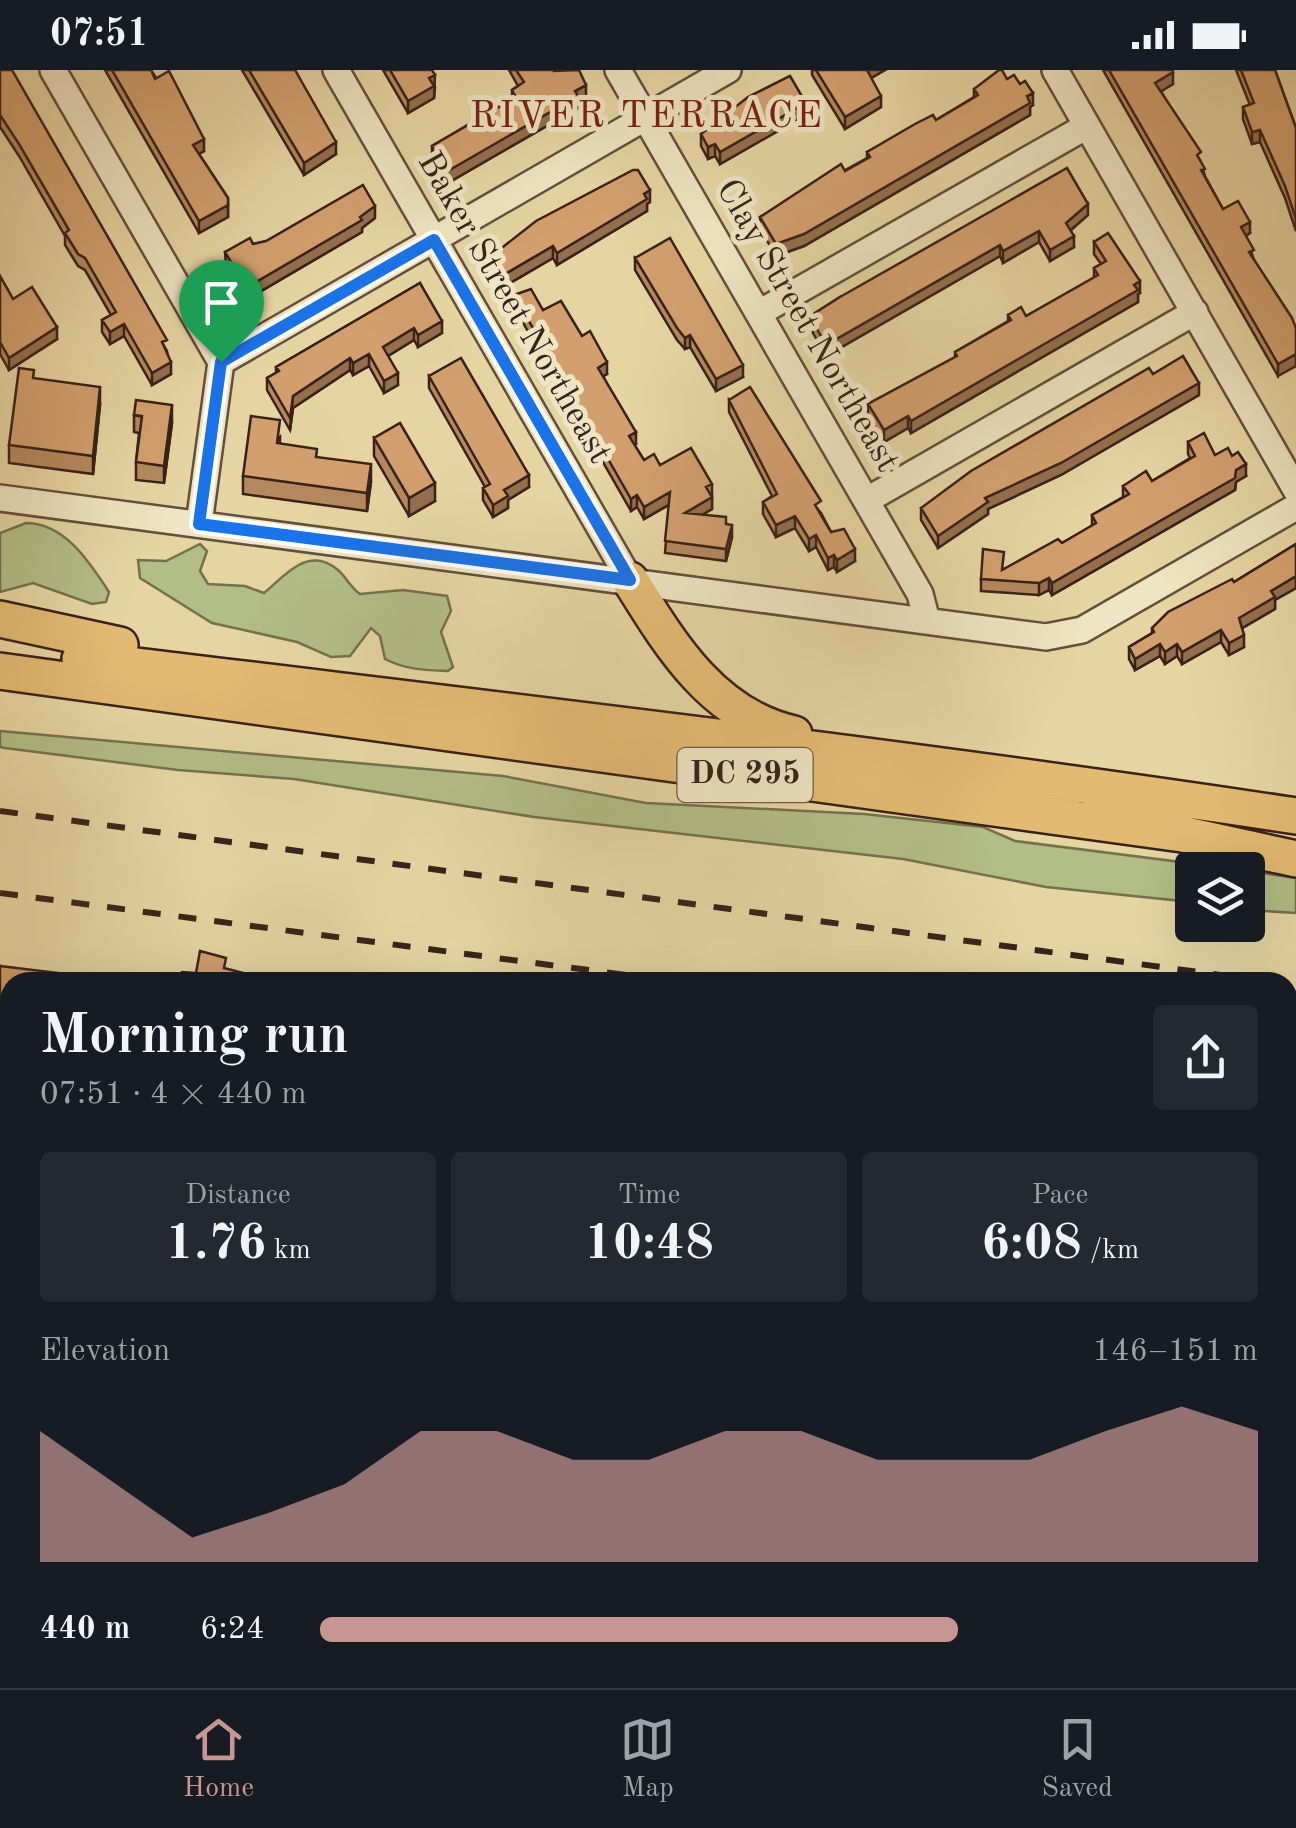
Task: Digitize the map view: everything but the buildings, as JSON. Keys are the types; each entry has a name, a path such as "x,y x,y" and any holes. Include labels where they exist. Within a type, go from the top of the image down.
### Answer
{"highway":[{"path":"630,580 685,664 737,709 774,730 907,759"},
{"path":"0,618 356,692"},
{"name":"DC 295","path":"0,648 690,736 907,759 1296,813"},
{"path":"0,671 192,700"},
{"name":"DC 295","path":"0,691 192,700 1182,834 1296,859"}],"street":[{"path":"53,70 221,362 199,524"},
{"name":"Baker Street Northeast","path":"336,70 630,580"},
{"name":"Clay Street Northeast","path":"618,70 920,594 926,621"},
{"path":"221,362 728,70"},
{"path":"1055,70 1296,490"},
{"path":"758,313 1087,126"},
{"path":"867,500 1195,312"},
{"path":"0,498 1046,637 1076,632 1296,507"}],"green space":[{"path":"26,523 53,530 75,547 109,592 106,602 92,604 33,583 0,592 0,533"},
{"path":"200,544 207,551 200,571 208,584 245,586 264,593 297,566 317,560 338,570 360,594 403,590 447,596 451,611 441,632 453,667 448,671 416,669 385,659 380,636 371,628 350,656 331,657 297,642 212,623 140,578 138,560 166,561"},
{"path":"0,731 503,776 646,803 864,814 983,827 1015,841 1175,861 1175,900 1046,887 903,859 534,817 294,779 178,770 0,747"},
{"path":"1265,873 1296,878 1296,913 1265,911"}],"railway":[{"path":"0,811 1199,972"},
{"path":"0,893 604,972"}],"district":[{"name":"RIVER TERRACE","path":"647,117"}],"route":[{"path":"434,240 630,580 199,524 221,362 434,240"}]}
